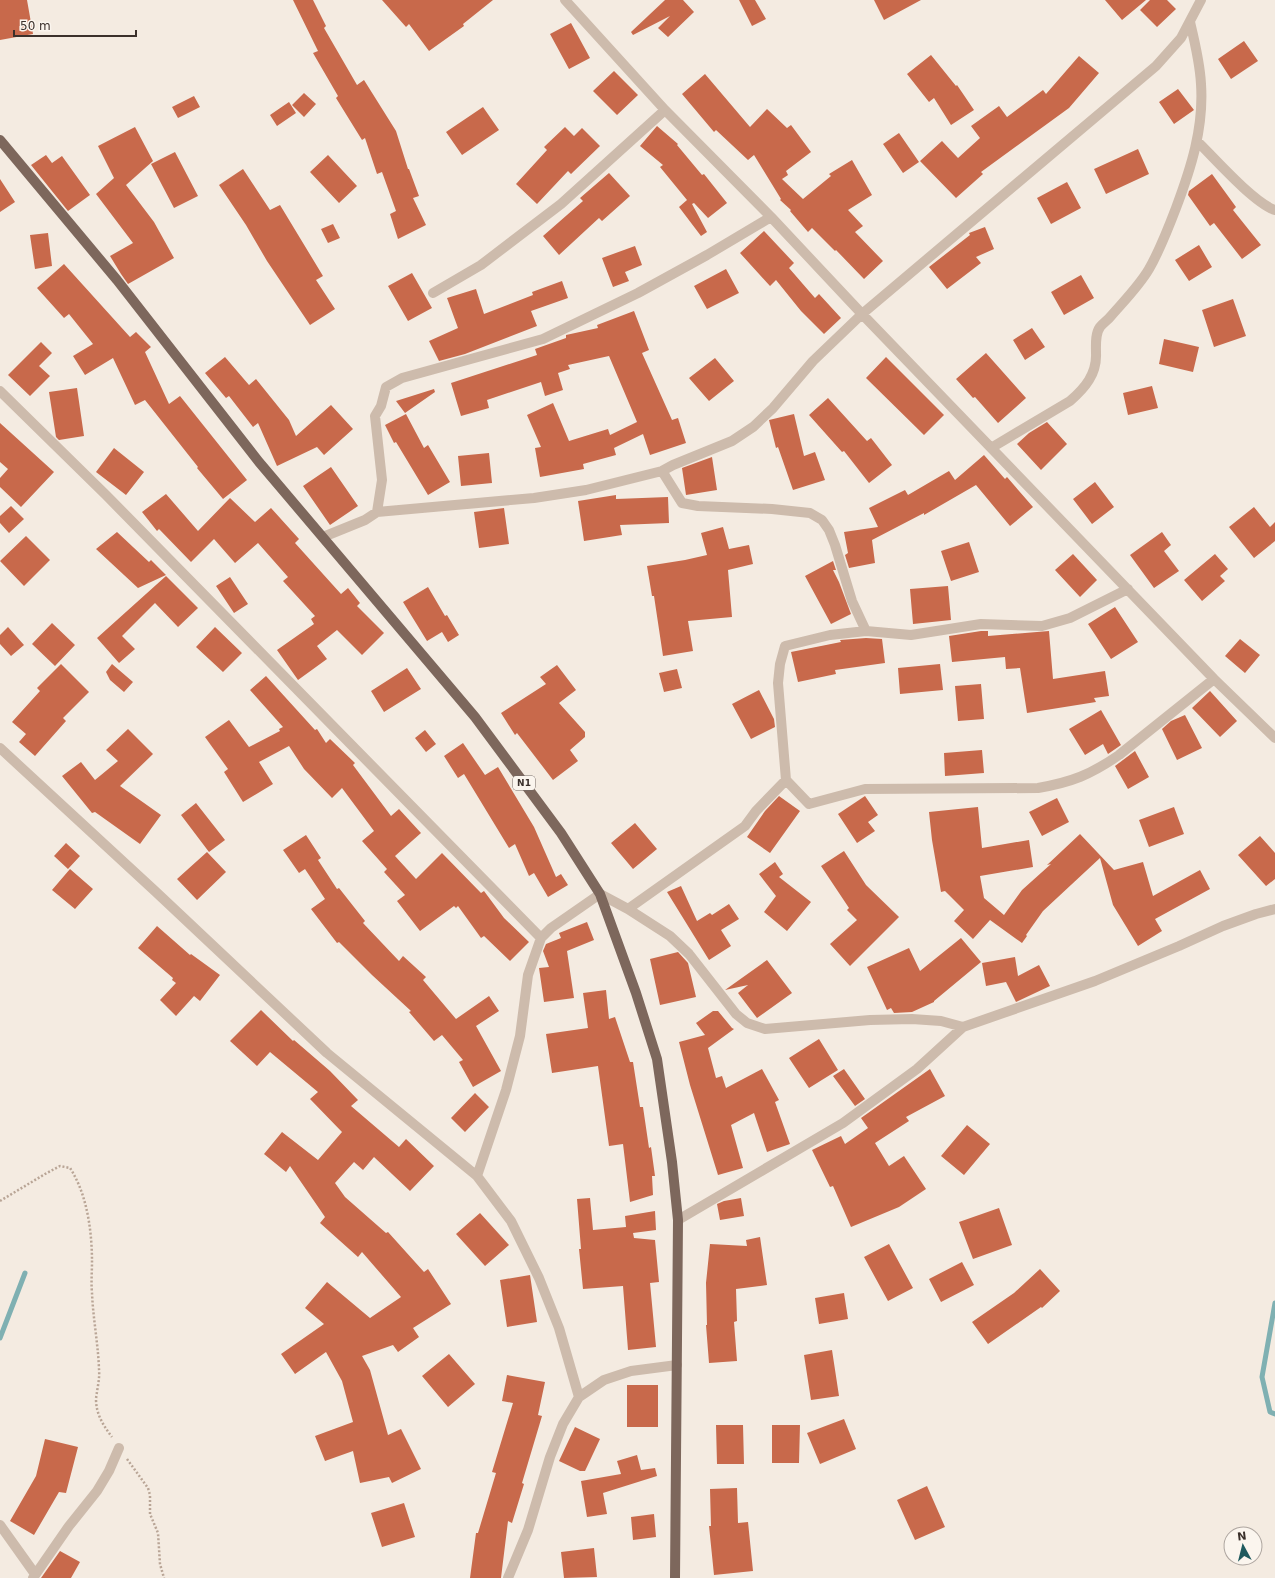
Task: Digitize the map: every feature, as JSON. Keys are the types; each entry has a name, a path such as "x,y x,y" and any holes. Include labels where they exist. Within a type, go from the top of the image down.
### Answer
{"main road":[{"name":"N1","path":"0,140 116,280 259,462 475,717 561,832 600,894 636,993 657,1059 672,1162 678,1220 675,1578"}],"street":[{"path":"566,0 665,110 771,217 862,314 1214,679 1275,738"},
{"path":"323,537 365,520 377,512 534,498 586,490 662,471 673,464 732,441 753,426 773,408 813,361 862,314 1156,66 1181,38 1200,0"},
{"path":"991,448 1070,401 1090,380 1096,370 1096,340 1100,327 1110,318 1133,291 1148,269 1165,236 1183,190 1198,142 1202,85 1200,66 1190,22"},
{"path":"433,293 481,265 556,208 665,110"},
{"path":"1198,142 1256,199 1269,208 1275,210"},
{"path":"377,512 382,480 375,416 381,406 386,387 402,378 543,339 638,293 771,217"},
{"path":"0,391 106,495 541,938"},
{"path":"662,471 682,502 698,506 795,511 810,513 822,520 829,530 835,545 852,601 866,631"},
{"path":"1128,589 1070,618 1042,626 981,624 911,635 866,631 830,635 785,646 780,664 778,683 786,780 809,804 865,789 1038,788 1062,783 1086,775 1119,755 1214,679"},
{"path":"0,748 156,892 327,1054 478,1176 511,1221 539,1278 559,1328 579,1397"},
{"path":"628,909 745,826 756,811 786,780"},
{"path":"478,1176 506,1090 520,1036 528,975 541,938 551,928 600,894 628,909 670,936 689,954 736,1014 747,1023 765,1029 884,1020 941,1021 962,1026"},
{"path":"678,1220 843,1123 917,1069 962,1026 1094,981 1223,926 1256,914 1275,910"},
{"path":"508,1578 528,1530 550,1457 563,1424 579,1397 604,1380 631,1371 677,1366"},
{"path":"0,1525 34,1576 68,1526 97,1491 109,1471 119,1448"}],"path":[{"path":"0,1201 60,1166 70,1168 74,1175 84,1201 91,1247 92,1292 98,1341 100,1375 96,1399 97,1412 103,1425 148,1488 150,1495 150,1514 158,1533 160,1564 164,1578"}],"building":[{"path":"0,0 27,0 33,34 0,40"},
{"path":"293,0 313,0 326,26 324,28 357,85 364,80 396,131 408,169 419,196 413,198 426,225 398,239 390,214 396,211 382,172 377,174 365,138 362,140 336,98 338,96 313,53 318,51"},
{"path":"382,0 493,0 463,24 464,26 429,51 409,24 406,27"},
{"path":"665,0 683,0 694,12 668,37 658,28 670,16 633,35 631,32"},
{"path":"739,0 755,0 766,19 752,26"},
{"path":"874,0 921,0 884,20"},
{"path":"1105,0 1146,0 1122,20"},
{"path":"1150,0 1167,0 1176,9 1157,27 1140,10"},
{"path":"571,23 590,58 569,69 550,34"},
{"path":"1244,41 1258,61 1231,79 1218,59"},
{"path":"931,55 956,86 957,85 974,110 951,125 934,98 929,102 907,74"},
{"path":"1079,56 1099,73 1069,108 981,172 983,174 956,198 920,161 942,141 958,158 980,138 971,126 999,106 1007,117 1043,90 1046,94"},
{"path":"614,71 638,95 617,115 593,91"},
{"path":"705,74 750,127 767,109 787,128 791,125 811,152 786,171 788,175 782,179 803,199 831,176 829,174 852,160 872,195 848,210 863,226 855,232 883,261 864,279 812,228 808,232 790,211 791,210 780,200 781,199 754,155 748,160 716,130 714,132 682,94"},
{"path":"1178,89 1194,110 1174,124 1159,102"},
{"path":"304,93 316,104 304,117 292,105"},
{"path":"194,96 200,107 178,118 172,107"},
{"path":"289,102 296,113 277,126 270,115"},
{"path":"483,107 499,130 462,155 446,132"},
{"path":"657,126 678,144 677,145 702,175 704,174 727,203 708,218 694,203 692,204 707,232 701,236 679,207 687,200 660,167 663,165 640,146"},
{"path":"135,127 153,161 126,185 154,222 174,258 128,284 110,256 133,243 96,194 114,178 98,146"},
{"path":"565,127 574,136 582,128 600,146 571,174 568,171 537,204 516,184 547,150 544,147"},
{"path":"899,133 919,162 903,173 883,144"},
{"path":"1138,149 1149,174 1106,194 1094,169"},
{"path":"175,152 198,196 174,208 151,164"},
{"path":"46,155 52,163 62,156 90,195 68,211 31,165"},
{"path":"328,155 357,186 339,203 310,172"},
{"path":"243,169 270,210 280,205 323,276 316,280 335,309 310,325 219,185"},
{"path":"609,173 630,196 602,221 599,218 559,255 543,236 583,201 580,198"},
{"path":"1212,174 1236,207 1233,210 1261,245 1242,259 1214,223 1210,226 1188,195 1189,191"},
{"path":"0,179 15,202 0,212"},
{"path":"1067,182 1081,208 1051,224 1037,198"},
{"path":"333,224 340,238 328,243 321,229"},
{"path":"985,227 994,249 976,257 981,263 947,289 929,267 970,235 969,233"},
{"path":"764,231 794,263 789,268 815,298 819,294 841,318 824,334 801,311 776,280 770,286 740,253"},
{"path":"48,233 52,266 35,269 30,235"},
{"path":"1199,245 1212,267 1189,281 1175,260"},
{"path":"635,246 642,265 625,272 629,281 613,287 602,258"},
{"path":"64,264 130,337 136,332 151,347 145,352 169,404 180,396 247,480 223,499 197,468 198,467 145,400 135,405 113,358 85,375 73,356 93,344 69,314 64,318 37,288"},
{"path":"726,269 739,293 707,309 694,286"},
{"path":"412,273 432,308 408,321 388,286"},
{"path":"1081,275 1094,298 1064,315 1051,292"},
{"path":"562,281 568,298 531,311 537,326 465,354 439,361 429,341 458,328 447,298 476,289 484,314 533,295 532,292"},
{"path":"1233,299 1246,336 1214,347 1202,310"},
{"path":"634,311 649,350 642,353 672,420 678,418 686,443 650,455 643,434 614,448 616,455 583,464 584,469 540,477 535,448 541,447 527,415 553,403 569,441 608,429 610,435 637,422 609,356 568,365 570,369 558,373 563,390 545,396 541,382 487,400 489,408 461,416 451,383 537,355 535,349 566,338 566,335 598,328 597,325"},
{"path":"1032,328 1045,347 1025,360 1013,340"},
{"path":"1164,339 1199,347 1193,372 1159,364"},
{"path":"41,342 52,353 39,366 50,376 30,396 8,375"},
{"path":"986,353 1026,398 998,423 975,397 973,398 956,379"},
{"path":"225,357 249,385 256,379 289,420 296,436 331,405 353,429 324,455 317,447 277,466 258,423 253,427 229,396 226,398 205,373"},
{"path":"886,357 944,415 924,435 866,378"},
{"path":"715,358 734,381 709,401 689,378"},
{"path":"1152,386 1158,408 1128,415 1123,393"},
{"path":"77,388 84,436 59,440 56,437 49,392"},
{"path":"434,389 435,392 405,413 396,401"},
{"path":"828,398 867,441 871,438 892,465 869,483 844,451 842,452 809,415"},
{"path":"406,414 424,448 428,445 450,482 428,495 396,442 394,443 385,425"},
{"path":"794,414 804,456 815,452 825,480 793,490 778,447 776,448 769,420"},
{"path":"1047,422 1067,444 1041,470 1017,444 1029,433"},
{"path":"0,423 54,472 21,507 0,487 0,478 8,469 0,462"},
{"path":"114,448 144,472 126,495 96,472"},
{"path":"489,453 492,483 461,486 458,456"},
{"path":"984,455 1005,479 1007,477 1033,507 1010,526 976,485 924,515 924,513 872,540 875,563 849,568 845,555 848,553 844,532 878,527 869,508 905,490 908,495 949,471 955,480"},
{"path":"712,457 717,490 686,495 682,468"},
{"path":"331,467 358,506 330,525 303,486"},
{"path":"1095,482 1114,507 1092,524 1073,499"},
{"path":"166,494 198,531 230,498 255,522 271,508 299,539 295,543 341,594 348,588 360,603 357,606 384,633 362,655 337,630 317,646 327,659 298,680 277,650 314,624 311,619 315,616 283,581 288,577 258,543 235,563 214,539 191,562 159,529 157,531 142,512"},
{"path":"616,495 616,499 668,497 669,523 620,525 622,535 584,541 578,501"},
{"path":"11,506 24,519 9,533 0,523 0,516"},
{"path":"1254,507 1270,527 1275,522 1275,541 1254,558 1229,527"},
{"path":"504,508 509,544 479,548 474,512"},
{"path":"723,527 729,549 749,545 753,564 728,570 732,617 688,621 693,651 663,656 654,596 652,596 647,566 707,555 701,533"},
{"path":"117,532 149,562 151,560 166,575 138,588 96,549"},
{"path":"1162,532 1171,545 1164,551 1179,571 1154,588 1130,555"},
{"path":"26,536 50,560 24,586 0,561"},
{"path":"969,542 979,572 951,581 941,551"},
{"path":"1073,554 1097,580 1080,597 1055,570"},
{"path":"1215,554 1228,569 1220,576 1225,581 1202,601 1184,580"},
{"path":"833,561 836,570 833,570 851,614 831,624 805,576"},
{"path":"166,576 198,608 178,627 155,603 122,636 135,649 119,663 97,638"},
{"path":"230,577 248,604 234,613 216,586"},
{"path":"948,586 951,620 913,624 910,589"},
{"path":"428,587 445,616 447,615 459,635 448,642 442,632 427,641 403,602"},
{"path":"1115,607 1138,642 1111,659 1088,624"},
{"path":"52,623 75,645 55,666 32,644"},
{"path":"8,627 24,645 11,656 0,644 0,635"},
{"path":"215,627 242,653 223,672 196,647"},
{"path":"988,631 988,636 1049,631 1053,679 1105,671 1109,696 1094,698 1096,702 1027,713 1020,668 1006,669 1005,657 952,662 949,636"},
{"path":"866,638 882,639 885,663 835,670 836,674 798,682 791,652 841,642 840,640"},
{"path":"1240,639 1260,655 1245,673 1225,656"},
{"path":"61,664 89,692 63,718 66,721 35,756 19,742 26,734 12,722 40,691 37,688"},
{"path":"112,664 133,682 124,692 110,680 106,672"},
{"path":"940,664 943,690 900,694 898,668"},
{"path":"557,665 576,690 559,703 585,732 585,737 570,750 578,761 553,780 517,733 515,735 501,713 546,684 540,677"},
{"path":"407,668 421,689 384,712 371,691"},
{"path":"677,669 682,688 664,692 659,673"},
{"path":"266,676 315,730 317,729 326,743 330,739 355,763 353,765 391,816 399,809 421,833 395,856 416,879 442,853 481,893 484,891 504,918 529,942 510,961 484,936 481,938 458,906 456,908 454,906 420,931 397,901 405,895 384,872 387,869 362,841 374,831 342,788 332,798 304,769 289,746 259,762 273,784 243,802 224,772 228,769 205,737 229,720 249,747 280,731 279,729 283,727 250,690"},
{"path":"981,684 984,719 958,721 955,686"},
{"path":"759,690 774,719 775,727 751,739 732,704"},
{"path":"1210,691 1237,721 1220,737 1192,708"},
{"path":"1101,710 1121,745 1108,754 1103,744 1085,755 1069,729"},
{"path":"1185,715 1202,748 1177,760 1162,729 1171,721"},
{"path":"128,729 153,754 120,786 161,815 140,844 95,812 92,813 62,776 81,762 95,780 118,761 106,750"},
{"path":"425,730 436,744 426,752 415,738"},
{"path":"463,743 485,775 498,767 534,827 556,877 561,874 568,885 548,897 534,873 529,876 515,844 509,848 464,774 458,778 444,756"},
{"path":"982,750 984,773 945,776 944,753"},
{"path":"1135,751 1149,777 1128,789 1115,766"},
{"path":"779,796 800,811 770,853 747,837 765,811"},
{"path":"865,796 878,815 868,822 875,831 857,843 838,814"},
{"path":"1057,798 1069,822 1042,836 1029,812"},
{"path":"196,803 225,840 209,852 181,815"},
{"path":"978,807 982,848 1029,840 1033,867 980,876 984,898 1004,915 1022,890 1051,864 1047,865 1080,834 1114,870 1143,862 1153,896 1200,870 1210,889 1155,919 1162,931 1138,946 1113,905 1100,858 1043,911 1022,943 990,920 973,939 954,921 964,910 945,891 941,892 929,812"},
{"path":"1174,807 1184,834 1149,847 1139,820"},
{"path":"635,823 657,849 633,869 611,843"},
{"path":"306,835 321,858 318,860 337,889 339,888 365,921 363,923 399,961 403,956 426,977 423,980 456,1019 489,996 499,1011 476,1026 501,1071 473,1087 459,1062 463,1060 442,1035 434,1041 409,1012 411,1011 339,942 337,943 311,909 325,899 305,869 299,873 283,850"},
{"path":"1260,836 1275,853 1275,879 1266,886 1238,855"},
{"path":"66,843 80,856 68,869 54,856"},
{"path":"844,851 866,885 899,917 850,966 830,944 857,920 847,910 849,908 821,866"},
{"path":"207,852 226,872 197,900 177,879"},
{"path":"775,862 783,874 779,877 811,902 787,931 764,912 776,896 759,874"},
{"path":"70,869 93,889 75,909 52,890"},
{"path":"681,886 697,921 710,913 712,915 729,904 739,919 721,930 731,946 709,960 667,892"},
{"path":"587,922 594,940 567,951 574,998 544,1002 539,968 549,967 543,951 546,944 561,938 559,933"},
{"path":"157,926 190,955 191,954 220,975 200,1001 194,996 176,1016 160,1000 176,983 172,980 173,978 138,948"},
{"path":"961,938 981,962 934,1002 912,1012 894,1013 891,1008 887,1010 867,967 909,948 920,971"},
{"path":"678,952 688,963 696,997 660,1005 650,959"},
{"path":"1015,957 1018,976 1039,965 1050,986 1016,1002 1006,982 986,986 982,963"},
{"path":"767,960 792,993 757,1018 738,993 748,985 725,990"},
{"path":"606,990 609,1019 615,1017 630,1062 633,1062 640,1107 643,1107 655,1176 652,1176 653,1195 630,1202 623,1144 609,1146 598,1066 552,1073 546,1034 588,1028 583,993"},
{"path":"261,1010 293,1041 294,1040 330,1071 358,1100 351,1106 399,1147 406,1139 434,1166 410,1191 374,1157 363,1170 354,1162 335,1183 345,1197 386,1233 388,1232 424,1272 428,1269 451,1304 413,1328 419,1337 398,1352 393,1345 362,1356 370,1370 388,1435 401,1429 421,1469 392,1483 389,1477 360,1483 353,1451 325,1461 315,1436 353,1422 342,1381 326,1352 295,1374 281,1354 324,1324 305,1308 327,1282 370,1318 401,1297 362,1252 358,1257 320,1223 325,1217 290,1166 286,1172 264,1154 282,1132 318,1160 342,1132 310,1099 318,1092 270,1052 257,1066 230,1041"},
{"path":"713,1011 718,1011 734,1029 708,1048 716,1078 722,1076 726,1088 762,1069 779,1100 775,1102 790,1144 767,1152 754,1113 731,1125 743,1168 718,1175 690,1085 679,1042 705,1035 696,1023"},
{"path":"819,1039 838,1070 809,1088 789,1058"},
{"path":"844,1069 865,1099 855,1106 833,1076"},
{"path":"930,1069 945,1096 906,1117 909,1121 875,1143 889,1166 904,1156 926,1189 899,1207 851,1227 833,1186 830,1187 812,1150 841,1136 845,1144 868,1128 861,1118"},
{"path":"475,1093 489,1107 465,1132 451,1118"},
{"path":"967,1125 990,1144 964,1175 941,1156"},
{"path":"590,1198 593,1230 626,1227 625,1216 655,1211 656,1230 633,1233 634,1238 655,1240 659,1282 650,1283 656,1347 628,1350 623,1286 583,1289 579,1249 581,1249 577,1199"},
{"path":"741,1198 744,1216 720,1220 717,1204 724,1201"},
{"path":"999,1208 1012,1245 973,1259 959,1222"},
{"path":"480,1213 509,1245 485,1266 456,1234"},
{"path":"760,1237 767,1285 736,1289 737,1321 734,1322 737,1361 709,1363 706,1325 706,1283 710,1244 747,1246 746,1240"},
{"path":"889,1244 913,1288 888,1301 864,1257"},
{"path":"962,1262 974,1285 941,1302 929,1279"},
{"path":"1040,1269 1060,1291 1042,1308 1041,1307 988,1344 972,1322 1014,1293"},
{"path":"530,1275 537,1322 507,1327 500,1280"},
{"path":"844,1293 848,1319 819,1324 815,1298"},
{"path":"832,1350 839,1396 811,1400 804,1355"},
{"path":"449,1354 475,1384 448,1407 422,1376"},
{"path":"507,1375 545,1382 538,1415 542,1416 512,1523 508,1521 501,1578 470,1578 476,1533 478,1533 496,1473 492,1472 513,1403 502,1401"},
{"path":"627,1385 658,1385 658,1427 627,1427"},
{"path":"844,1419 856,1449 820,1464 807,1433"},
{"path":"716,1425 743,1425 744,1464 717,1464"},
{"path":"772,1425 800,1425 799,1463 772,1463"},
{"path":"575,1427 600,1439 585,1471 580,1471 559,1461"},
{"path":"45,1439 78,1447 66,1493 59,1492 34,1535 10,1521 36,1476"},
{"path":"637,1455 641,1470 655,1468 657,1476 603,1493 607,1514 587,1517 581,1481 621,1474 617,1461"},
{"path":"927,1486 945,1527 915,1540 897,1500"},
{"path":"737,1488 738,1523 748,1522 753,1571 714,1575 709,1526 711,1526 710,1489"},
{"path":"404,1503 415,1537 382,1547 371,1513"},
{"path":"654,1514 656,1537 633,1540 631,1517"},
{"path":"594,1548 597,1577 564,1578 561,1552"},
{"path":"60,1551 80,1562 71,1578 41,1578"}],"waterway":[{"path":"0,1338 25,1273"},
{"path":"1275,1303 1262,1377 1270,1412 1275,1414"}]}
